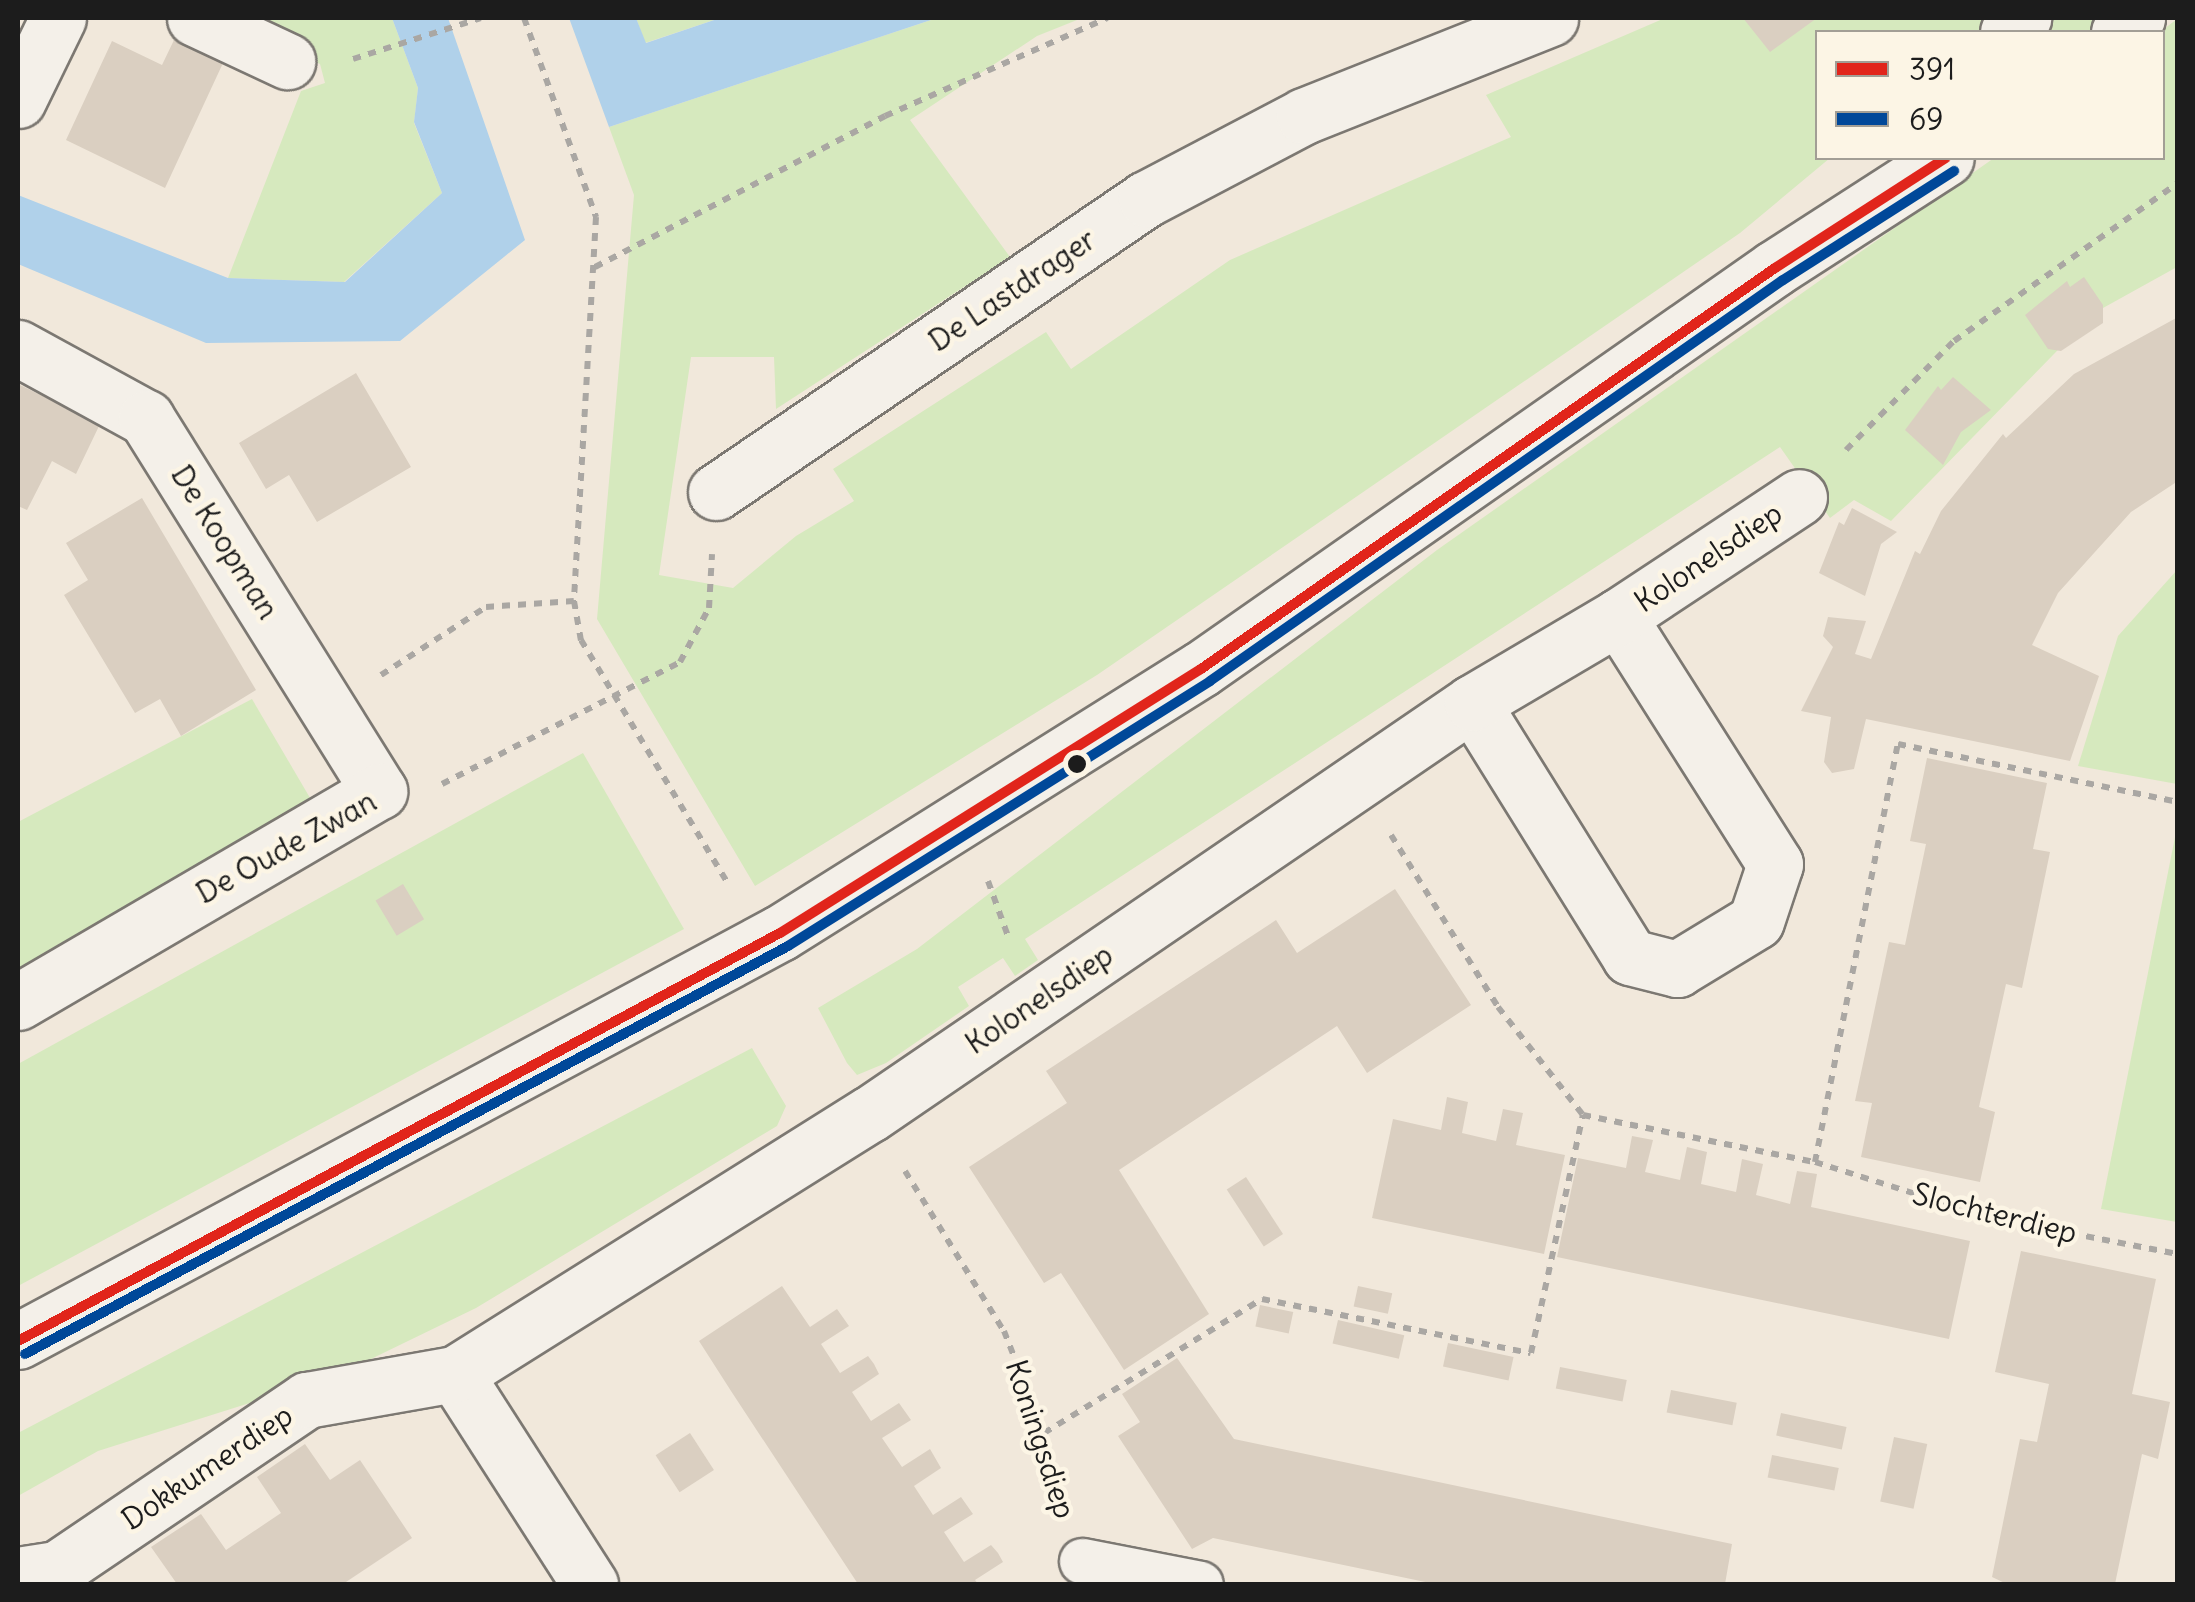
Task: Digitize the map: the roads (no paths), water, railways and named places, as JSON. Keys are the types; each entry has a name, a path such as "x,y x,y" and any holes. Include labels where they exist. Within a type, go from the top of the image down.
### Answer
{"street":[{"path":"18,100 58,18"},
{"path":"195,18 287,61"},
{"name":"De Lastdrager","path":"716,492 1146,199 1304,116 1550,18"},
{"path":"1775,268 1882,160"},
{"path":"18,1341 780,933 1201,668 1775,268 1943,160"},
{"name":"De Koopman","path":"18,348 146,418 330,708 378,791"},
{"name":"Kolonelsdiep","path":"455,1374 870,1114 1472,703 1618,617 1799,496"},
{"name":"Kolonelsdiep","path":"1472,703 1630,957 1677,969 1756,921 1775,864 1618,617"},
{"name":"De Oude Zwan","path":"18,1002 378,791"},
{"path":"455,1374 590,1584"},
{"name":"Dokkumerdiep","path":"18,1574 58,1569 307,1400 455,1374"},
{"path":"1082,1560 1200,1584"}],"water":[{"path":"392,18 448,18 525,240 400,341 206,343 18,264 18,195 228,278 345,282 442,193 414,122 418,88"},
{"path":"569,18 636,18 646,43 720,18 937,18 609,127"}]}
